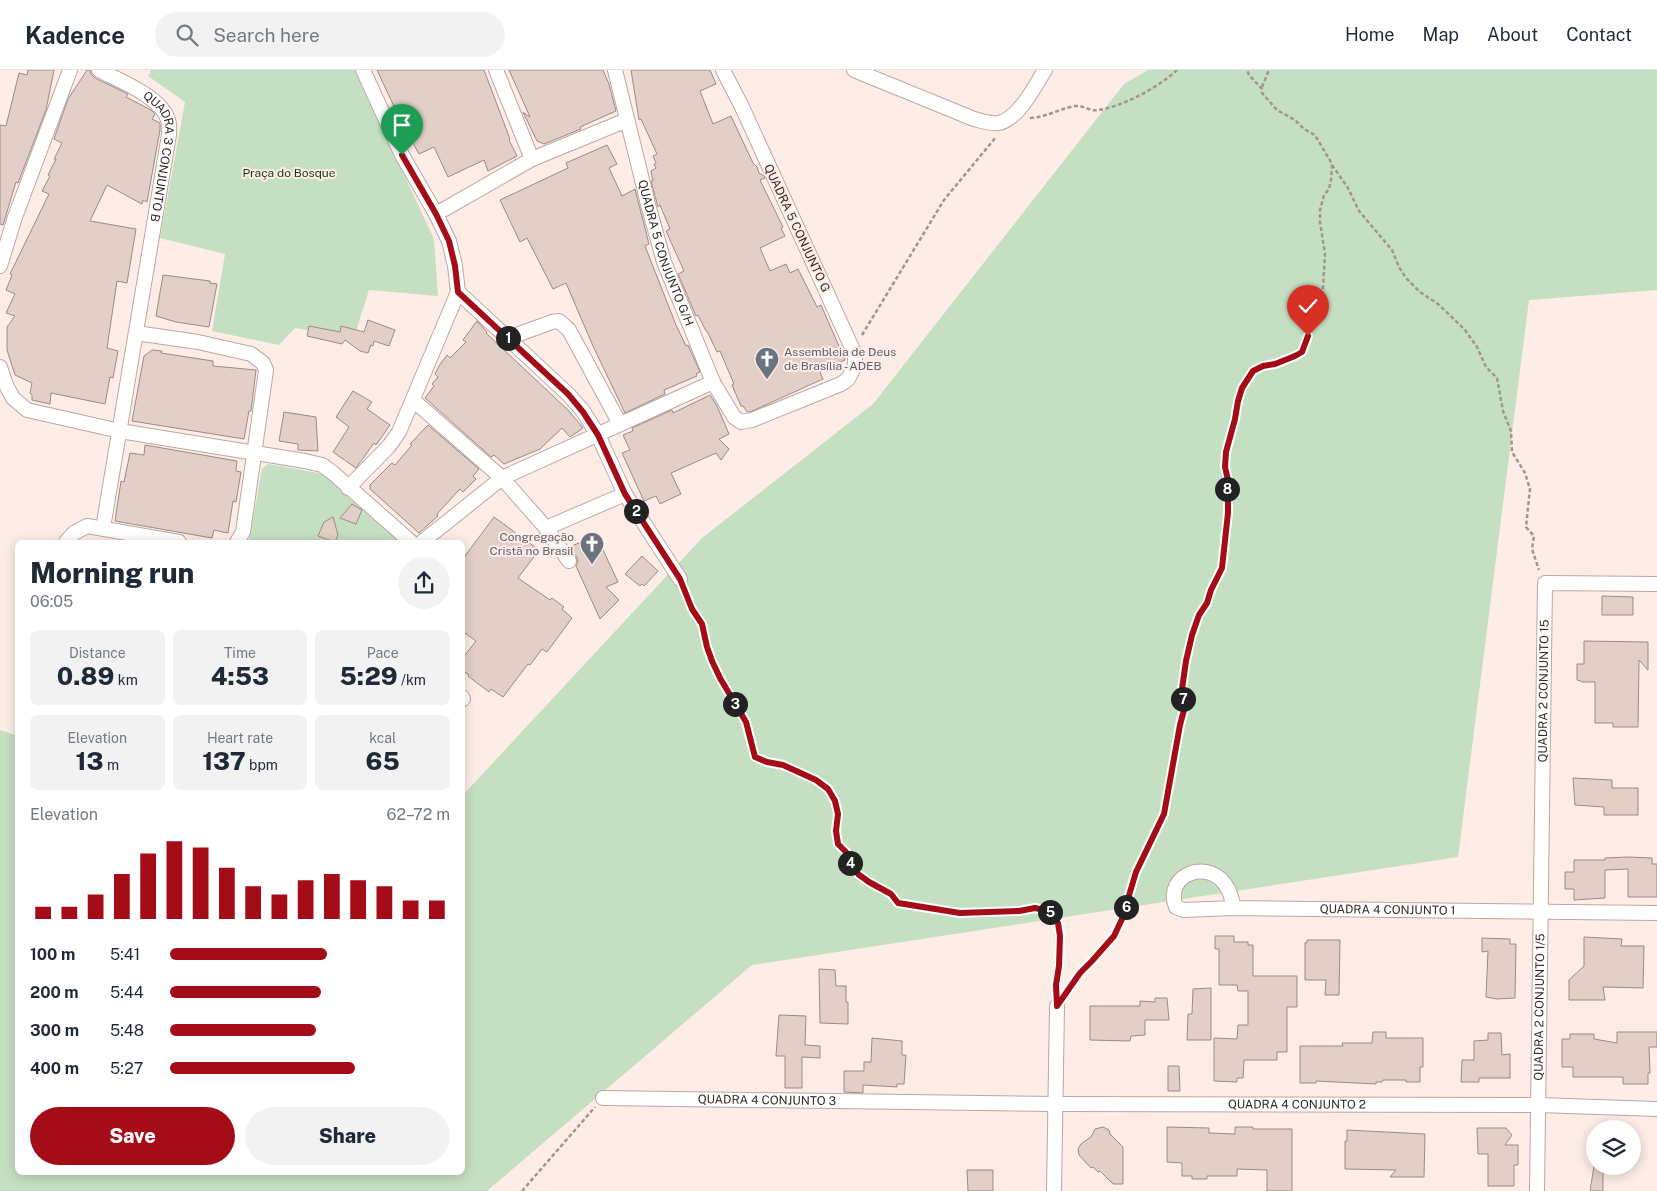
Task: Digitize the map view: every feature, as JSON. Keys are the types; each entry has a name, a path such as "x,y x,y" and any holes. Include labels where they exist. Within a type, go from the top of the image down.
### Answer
{"street":[{"path":"0,266 15,217 70,70"},
{"name":"QUADRA 3 CONJUNTO B","path":"99,70 150,98 159,105 169,121 103,528"},
{"path":"348,488 389,446 399,432 458,292 455,266 449,241 436,214 402,155 363,70"},
{"path":"496,70 532,159"},
{"name":"QUADRA 5 CONJUNTO G/H","path":"615,70 664,262 712,382 737,420 741,422 752,420 841,384 848,379 855,364 853,350"},
{"name":"QUADRA 5 CONJUNTO G","path":"723,70 742,107 853,350"},
{"path":"854,70 986,122 998,123 1007,120 1017,112 1045,70"},
{"path":"436,214 532,159 627,120"},
{"path":"458,292 568,394 583,412 598,435 625,494 680,579"},
{"path":"508,338 552,322 559,321 564,324 620,424"},
{"path":"136,333 198,342 251,354 263,363 266,370 243,532 238,540"},
{"path":"0,367 13,398 27,410 120,431 254,452 322,465 409,540"},
{"path":"424,540 502,478 712,382"},
{"path":"413,400 502,478 546,528 569,561"},
{"path":"546,528 625,494"},
{"path":"68,540 74,533 87,526 168,540"},
{"path":"1545,583 1657,584"},
{"name":"QUADRA 2 CONJUNTO 15","path":"1541,910 1545,583"},
{"name":"QUADRA 4 CONJUNTO 1","path":"1234,908 1541,910 1657,913"},
{"name":"QUADRA 2 CONJUNTO 1/5","path":"1537,1191 1541,910"},
{"path":"1054,1191 1057,1006"},
{"name":"QUADRA 4 CONJUNTO 3","path":"603,1098 1054,1104"},
{"name":"QUADRA 4 CONJUNTO 2","path":"1054,1104 1538,1105 1657,1109"}],"path":[{"path":"1017,112 1025,118 1043,118 1072,107 1082,106 1095,111 1109,108 1133,99 1168,78 1177,70"},
{"path":"1247,70 1249,75 1262,89"},
{"path":"1269,70 1262,85 1262,94 1277,110 1295,120 1315,136 1348,188 1359,211 1392,250 1399,268 1406,278 1420,292 1438,304 1465,330 1477,347 1486,367 1497,378 1503,411 1511,431 1512,452 1525,473 1530,489 1526,527 1534,536 1532,549 1534,560 1545,583"},
{"path":"853,350 944,200 1001,132"},
{"path":"1057,1006 1080,973 1114,936 1122,919 1139,866 1149,849 1164,814 1184,710 1182,689 1186,661 1199,615 1207,603 1222,568 1228,513 1226,452 1238,401 1242,388 1253,371 1302,352 1321,302 1324,254 1320,210 1331,180 1332,164"},
{"path":"680,579 692,609 702,624 712,661 746,722 755,757 767,762 783,765 816,780 828,789 835,801 838,814 836,831 838,844 846,852 858,874 891,894 898,903 960,913 1019,911 1035,908 1049,911 1058,923 1060,936 1056,985 1057,1006"},
{"path":"522,1191 603,1098"}],"green space":[{"name":"Praça do Bosque","path":"151,70 355,70 434,239 438,296 369,290 354,338 295,328 279,345 212,331 225,254 160,238 185,102 148,76"},
{"path":"1148,70 1657,70 1657,290 1529,300 1458,857 752,965 487,1191 0,1191 0,730 15,735 15,1175 465,1175 465,793 702,538 873,404 1124,84"},
{"path":"268,464 318,473 329,478 398,540 249,540 262,469"}],"building":[{"path":"28,70 54,70 46,110 18,183 16,182 3,225 0,224 0,125 6,126 19,73 27,75"},
{"path":"87,70 90,70 95,78 128,94 126,97 151,110 155,114 152,119 160,123 160,130 147,202 143,200 142,204 107,185 90,221 136,229 127,283 117,281 107,348 118,351 113,378 110,377 105,404 51,393 50,404 32,400 30,393 32,383 15,375 7,350 7,327 15,316 6,313 15,294 6,290 12,275 10,274 49,194 42,191 50,176 48,175 62,143 54,139 68,99"},
{"path":"377,70 484,70 509,140 517,156 488,171 484,160 448,177 434,147 419,154 408,134 416,131 406,109 397,113"},
{"path":"509,70 603,70 616,111 580,127 581,129 544,144 537,141 523,112 530,117"},
{"path":"631,70 710,70 716,84 700,91 713,124 731,116 753,163 759,173 765,178 760,180 783,227 781,228 785,236 760,248 770,271 786,264 790,273 798,269 817,307 821,305 845,360 820,372 823,379 750,412 747,412 741,406 720,351 717,352 698,315 696,316 678,274 684,271 666,231 670,229 660,205 658,207 651,181 653,181 651,171 656,168 653,156 657,154 641,119 639,120"},
{"path":"607,145 617,164 609,168 622,196 635,189 649,244 645,246 676,325 686,346 688,345 700,372 696,374 697,376 664,390 665,394 625,413 566,283 553,289 527,238 520,242 500,200 568,168 566,163"},
{"path":"163,275 210,281 210,283 217,284 209,327 176,322 156,316"},
{"path":"368,320 395,330 389,346 374,341 368,353 360,351 345,340 342,344 307,336 309,326 340,332 341,326 364,332"},
{"path":"477,321 486,333 569,411 583,428 570,437 562,428 540,449 504,464 494,455 491,457 425,398 438,377 435,374 439,366 447,355 450,358 466,342 463,340"},
{"path":"152,350 213,361 213,366 256,370 251,411 249,411 244,439 132,421 144,356"},
{"path":"353,391 372,402 367,409 390,425 356,468 333,452 349,427 336,417"},
{"path":"710,395 729,434 719,439 729,449 721,460 716,453 671,473 681,494 660,504 656,496 644,501 622,453 630,450 623,435 633,431 632,428 672,410 673,413"},
{"path":"284,412 316,417 318,451 298,450 298,444 279,441"},
{"path":"428,425 479,469 473,476 476,479 463,492 460,489 437,514 438,516 419,533 370,489 370,485 392,463 395,465 412,445 410,444"},
{"path":"145,445 237,461 236,471 241,472 236,502 233,501 228,533 214,530 212,538 115,521 121,481 124,482 130,453 144,455"},
{"path":"352,504 362,510 356,524 340,518"},
{"path":"333,517 338,535 336,540 318,536 324,522"},
{"path":"494,517 539,550 518,578 550,600 552,598 564,607 562,609 572,618 547,652 542,649 503,697 491,689 489,692 465,672 465,655 476,641 465,633 465,556"},
{"name":"Congregação Cristã no Brasil","path":"596,535 618,582 606,587 619,600 600,619 576,566 578,561 576,556 570,547"},
{"path":"642,556 658,571 644,586 642,584 640,586 625,574"},
{"path":"1602,596 1633,597 1633,615 1602,615"},
{"path":"1584,641 1648,642 1648,670 1639,660 1638,727 1613,727 1613,723 1595,723 1595,682 1577,680 1577,664 1584,664"},
{"path":"1573,778 1612,780 1612,788 1638,788 1638,815 1604,815 1604,807 1575,805"},
{"path":"1605,858 1652,858 1652,864 1657,864 1657,897 1628,897 1628,869 1605,870 1605,898 1574,900 1574,889 1565,889 1565,872 1574,872 1574,860 1605,860"},
{"path":"1215,936 1234,936 1234,942 1248,942 1248,945 1253,945 1253,976 1297,976 1297,1007 1287,1007 1287,1052 1277,1052 1277,1060 1244,1060 1243,1078 1237,1078 1237,1082 1214,1081 1214,1038 1237,1039 1238,1025 1248,1025 1248,991 1238,991 1237,985 1219,985 1219,949 1215,949"},
{"path":"1584,937 1622,939 1621,946 1644,946 1643,988 1603,987 1605,1000 1569,1000 1569,980 1584,966"},
{"path":"1482,938 1510,939 1510,944 1516,944 1515,998 1497,999 1486,997 1488,951 1482,952"},
{"path":"1307,940 1340,940 1339,995 1325,995 1326,980 1305,980 1305,943 1307,943"},
{"path":"819,969 835,970 836,986 846,986 848,1024 820,1023"},
{"path":"1211,988 1211,1040 1187,1040 1188,1014 1192,1014 1193,989"},
{"path":"1155,998 1167,998 1169,1020 1145,1020 1145,1035 1131,1036 1130,1041 1090,1040 1090,1006 1140,1006 1140,1001 1155,1002"},
{"path":"779,1015 806,1016 805,1045 820,1046 820,1058 802,1057 802,1088 785,1088 785,1056 776,1056"},
{"path":"1373,1032 1386,1032 1386,1038 1423,1038 1423,1067 1420,1067 1420,1082 1383,1080 1382,1082 1376,1082 1376,1084 1316,1081 1316,1083 1300,1083 1300,1046 1343,1046 1342,1043 1372,1043"},
{"path":"1617,1032 1657,1032 1657,1047 1649,1047 1650,1073 1648,1073 1648,1084 1623,1084 1623,1077 1573,1077 1573,1067 1562,1067 1562,1039 1570,1039 1570,1034 1594,1034 1594,1039 1617,1043"},
{"path":"1488,1033 1501,1033 1502,1055 1510,1054 1510,1078 1479,1078 1479,1082 1461,1082 1462,1060 1474,1060 1474,1041 1488,1040"},
{"path":"872,1038 902,1041 902,1055 906,1055 904,1084 897,1084 897,1087 863,1085 863,1093 844,1092 844,1071 864,1071 864,1062 871,1062"},
{"path":"1168,1066 1179,1066 1180,1091 1168,1091"},
{"path":"1103,1127 1109,1130 1110,1134 1123,1147 1123,1184 1113,1184 1100,1171 1098,1172 1093,1167 1091,1168 1079,1155 1078,1149 1081,1144 1091,1137 1095,1129"},
{"path":"1167,1127 1209,1128 1209,1133 1235,1134 1235,1127 1292,1129 1292,1191 1267,1191 1267,1170 1237,1169 1237,1176 1207,1176 1207,1179 1192,1179 1192,1176 1182,1176 1182,1163 1167,1162"},
{"path":"1477,1128 1506,1128 1512,1135 1505,1145 1518,1145 1518,1165 1514,1165 1514,1186 1488,1186 1488,1154 1478,1154"},
{"path":"1347,1130 1425,1134 1424,1177 1390,1177 1396,1170 1345,1169"},
{"path":"967,1170 993,1170 993,1191 968,1191"},
{"path":"1593,1175 1603,1175 1603,1191 1590,1191"}],"place":[{"name":"Assembleia de Deus de Brasília - ADEB","path":"767,380"},
{"name":"Congregação Cristã no Brasil","path":"592,565"}],"route":[{"path":"402,155 436,214 449,241 455,266 458,292 568,394 598,435 625,494 680,579 692,609 702,624 712,661 746,722 755,757 767,762 783,765 816,780 828,789 835,801 838,814 836,831 838,844 846,852 858,874 891,894 898,903 960,913 1019,911 1035,908 1049,911 1058,923 1060,936 1056,985 1057,1006 1080,973 1114,936 1122,919 1136,872 1141,860 1149,849 1164,814 1184,710 1182,689 1192,635 1199,615 1207,603 1222,568 1228,513 1226,452 1242,388 1253,371 1302,352 1308,336"}]}
